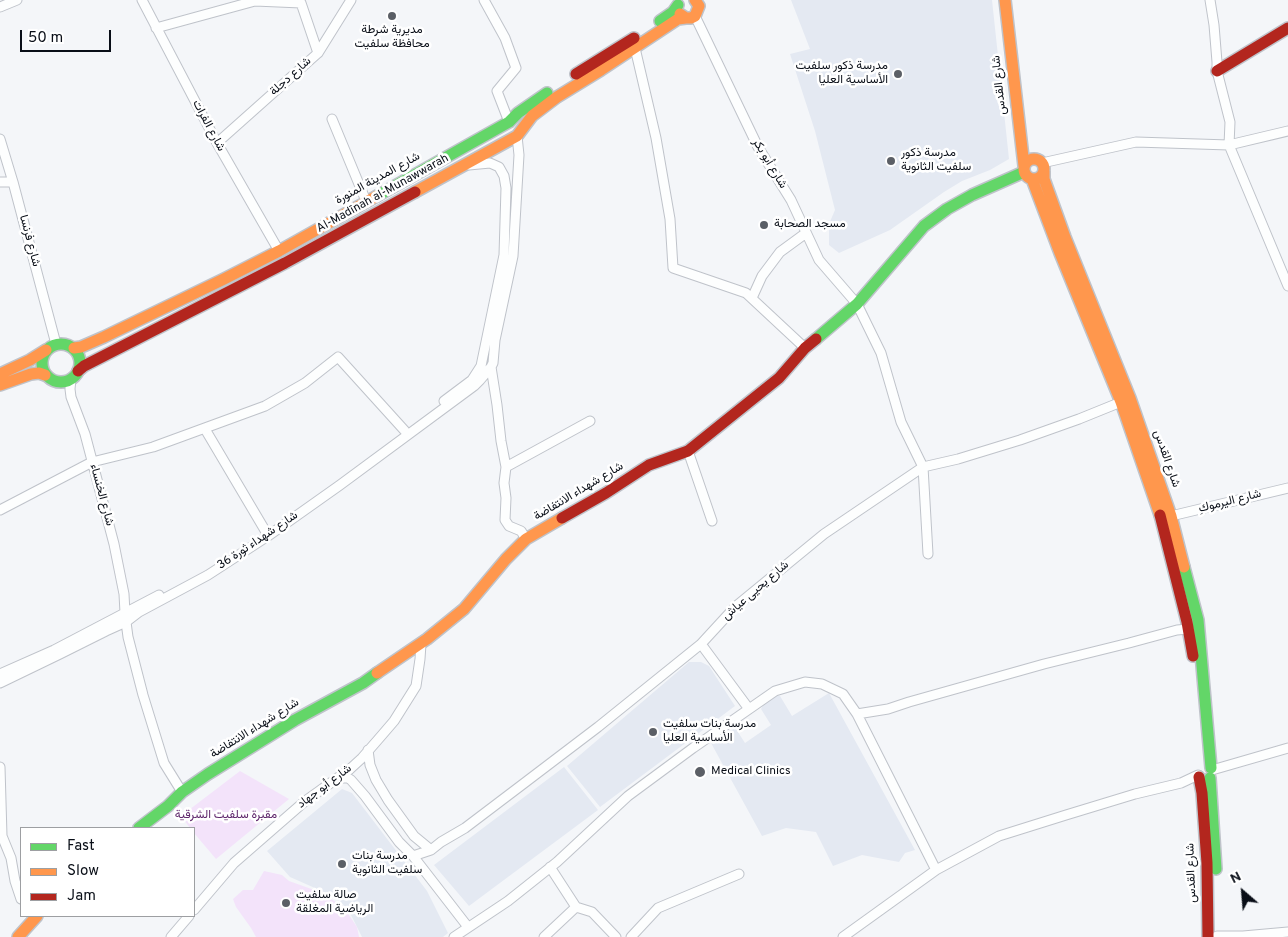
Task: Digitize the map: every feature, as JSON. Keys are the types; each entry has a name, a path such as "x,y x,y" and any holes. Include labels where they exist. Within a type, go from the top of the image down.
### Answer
{"main road":[{"path":"680,2 678,8 680,14 693,11 709,0"},
{"name":"شارع القدس","path":"1005,0 1019,128 1027,173 1036,188 1060,253 1121,402 1162,519 1188,629 1194,667 1202,762 1205,772"},
{"name":"شارع القدس","path":"1015,0 1029,139 1032,151 1041,164 1044,179 1065,237 1130,398 1172,516 1198,620 1205,772 1201,783 1211,937"},
{"name":"شارع المدينة المنورة","path":"74,348 104,338 279,251 509,122 556,86 668,16 680,2"},
{"name":"Al-Madīnah al-Munawwarah","path":"74,375 84,366 286,263 517,136 532,116 546,105 693,11"},
{"path":"1217,71 1288,28"},
{"path":"1029,161 1041,164 1041,177 1036,179 1027,173 1029,161"},
{"name":"شارع شهداء الانتفاضة","path":"140,827 168,806 182,792 208,774 295,720 363,682 421,644 464,608 506,559 526,539 649,465 688,451 779,378 805,348 857,304 924,226 947,209 972,195 1027,173"},
{"path":"0,374 30,360 51,347 66,344 74,348 80,360 74,375 64,382 54,381 38,373 0,385"},
{"path":"45,375 41,364 42,356 51,347"},
{"path":"18,937 36,917"}],"street":[{"path":"0,7 17,0"},
{"name":"شارع الفرات","path":"142,0 217,143 279,251"},
{"name":"شارع دجلة","path":"217,143 318,53 351,0"},
{"path":"484,0 505,38 516,68 497,91 509,122"},
{"path":"1210,0 1217,71 1230,122 1229,145 1287,283"},
{"path":"156,28 255,1 301,3 318,53"},
{"name":"شارع أبو بكر","path":"693,11 758,147 791,200 819,260 857,304 881,353 902,422 923,467"},
{"path":"635,48 656,138 670,220 673,268 746,293 805,348"},
{"path":"332,119 366,201"},
{"path":"1041,164 1136,142 1229,145 1288,131"},
{"path":"517,136 519,155 513,256 495,340 492,365 494,391 506,467 504,520 509,526 521,531 526,539"},
{"name":"شارع فرنسا","path":"0,140 13,182 51,347"},
{"name":"شارع شهداء ثورة 36","path":"0,683 106,630 208,570 337,482 472,380 481,366 504,255 506,188 504,176 499,167 490,163 462,166"},
{"path":"0,182 13,182"},
{"path":"752,298 762,276 780,252 806,233"},
{"path":"0,510 92,462 152,447 265,406 305,383 338,357 405,431"},
{"name":"شارع شهداء ثورة 36","path":"0,674 139,612 208,575 268,536 340,485 474,386 492,365"},
{"name":"شارع الخنساء","path":"74,375 70,389 71,397 85,434 114,544 124,594 128,637 143,695 164,763 182,792"},
{"path":"474,386 486,385 494,391"},
{"name":"شارع يحيى عياش","path":"431,850 465,828 598,727 701,644 736,607 817,539 923,467 958,459 1020,440 1121,402"},
{"path":"506,467 590,422"},
{"path":"205,429 266,532"},
{"path":"688,451 712,520"},
{"path":"923,467 928,554"},
{"name":"ِشارع اليرموك","path":"1172,516 1288,488"},
{"path":"857,714 888,709 1044,664 1177,630 1188,629"},
{"name":"شارع أبو جهاد","path":"195,909 234,863 304,802 350,769 394,721 416,686 421,644"},
{"path":"701,644 749,709"},
{"path":"454,937 508,901 550,867 628,796 775,691 805,682 822,684 843,694 857,714 936,870"},
{"path":"843,937 936,870 999,836 1135,794 1181,784 1205,772 1288,748"},
{"path":"368,750 370,765 376,780 388,800 414,836 431,850"},
{"path":"0,767 2,836 11,858 20,896"},
{"path":"338,778 348,778 366,796 468,927"},
{"path":"412,856 431,850"},
{"path":"422,868 431,850"},
{"path":"550,867 576,907 592,912 616,937"},
{"path":"631,937 658,908 739,874"},
{"path":"544,937 576,907"},
{"path":"171,937 188,917"},
{"path":"1211,937 1288,932"}],"shaded area":[{"path":"791,0 992,0 1009,159 990,170 962,181 890,230 839,253 829,245 829,224 835,210 815,131 790,54 810,49"},
{"name":"مدرسة بنات سلفيت الأساسية العليا","path":"689,662 701,662 709,666 735,706 600,807 567,766"},
{"path":"829,693 915,850 905,853 899,862 862,855 833,866 816,832 786,828 762,836 711,743 734,726 745,743 771,725 761,709 768,696 780,696 792,716"},
{"path":"564,767 598,810 469,906 434,865"},
{"name":"مدرسة بنات سلفيت الثانوية","path":"342,789 352,793 427,891 448,933 443,937 362,937 348,909 333,896 290,877 267,851"}],"green space":[{"name":"مقبرة سلفيت الشرقية","path":"240,771 289,799 216,859 195,834 195,827 189,827 181,816"},
{"name":"صالة سلفيت الرياضية المغلقة","path":"264,871 282,875 289,881 317,891 343,906 357,927 359,937 256,937 236,907 233,899 243,890 253,890"}],"traffic: fast":[{"path":"660,21 673,12 678,5"},
{"path":"377,196 509,122 518,113 547,93"},
{"path":"816,339 857,304 924,226 947,209 972,195 1024,172"},
{"path":"61,344 75,349 80,363 75,377 61,382 47,377 42,363 47,349 61,344"},
{"path":"1184,567 1198,620 1211,768"},
{"path":"140,827 168,806 182,792 208,774 295,720 363,683 377,673"},
{"path":"1210,778 1216,869"}],"traffic: slow":[{"path":"680,14 686,18 695,16 699,6 695,0"},
{"path":"1005,0 1024,166"},
{"path":"415,192 517,136 532,116 557,97 678,19 686,18"},
{"path":"1034,159 1041,162 1044,169 1041,176 1034,179 1027,176 1024,169 1027,162 1034,159"},
{"path":"1044,171 1044,179 1065,237 1130,398 1171,516 1184,567"},
{"path":"1032,179 1121,402 1160,515"},
{"path":"74,348 104,337 224,279 279,251 377,196"},
{"path":"0,374 46,350"},
{"path":"0,385 31,374 39,373 45,375"},
{"path":"377,673 427,639 464,609 506,559 526,539 562,518"},
{"path":"18,937 36,917"}],"traffic: jam":[{"path":"1217,71 1288,28"},
{"path":"576,74 634,38"},
{"path":"78,371 84,366 285,263 415,192"},
{"path":"562,518 606,493 649,465 688,451 779,378 805,348 816,339"},
{"path":"1160,515 1187,622 1193,656"},
{"path":"1199,777 1202,793 1207,863 1208,937"}],"place":[{"name":"مديرية شرطة محافظة سلفيت","path":"392,16"},
{"name":"مدرسة ذكور سلفيت الأساسية العليا","path":"898,74"},
{"name":"مدرسة ذكور سلفيت الثانوية","path":"891,161"},
{"name":"مسجد الصحابة","path":"764,225"},
{"name":"مدرسة بنات سلفيت الأساسية العليا","path":"653,732"},
{"name":"Medical Clinics","path":"700,772"},
{"name":"مدرسة بنات سلفيت الثانوية","path":"342,864"},
{"name":"صالة سلفيت الرياضية المغلقة","path":"286,903"}]}
